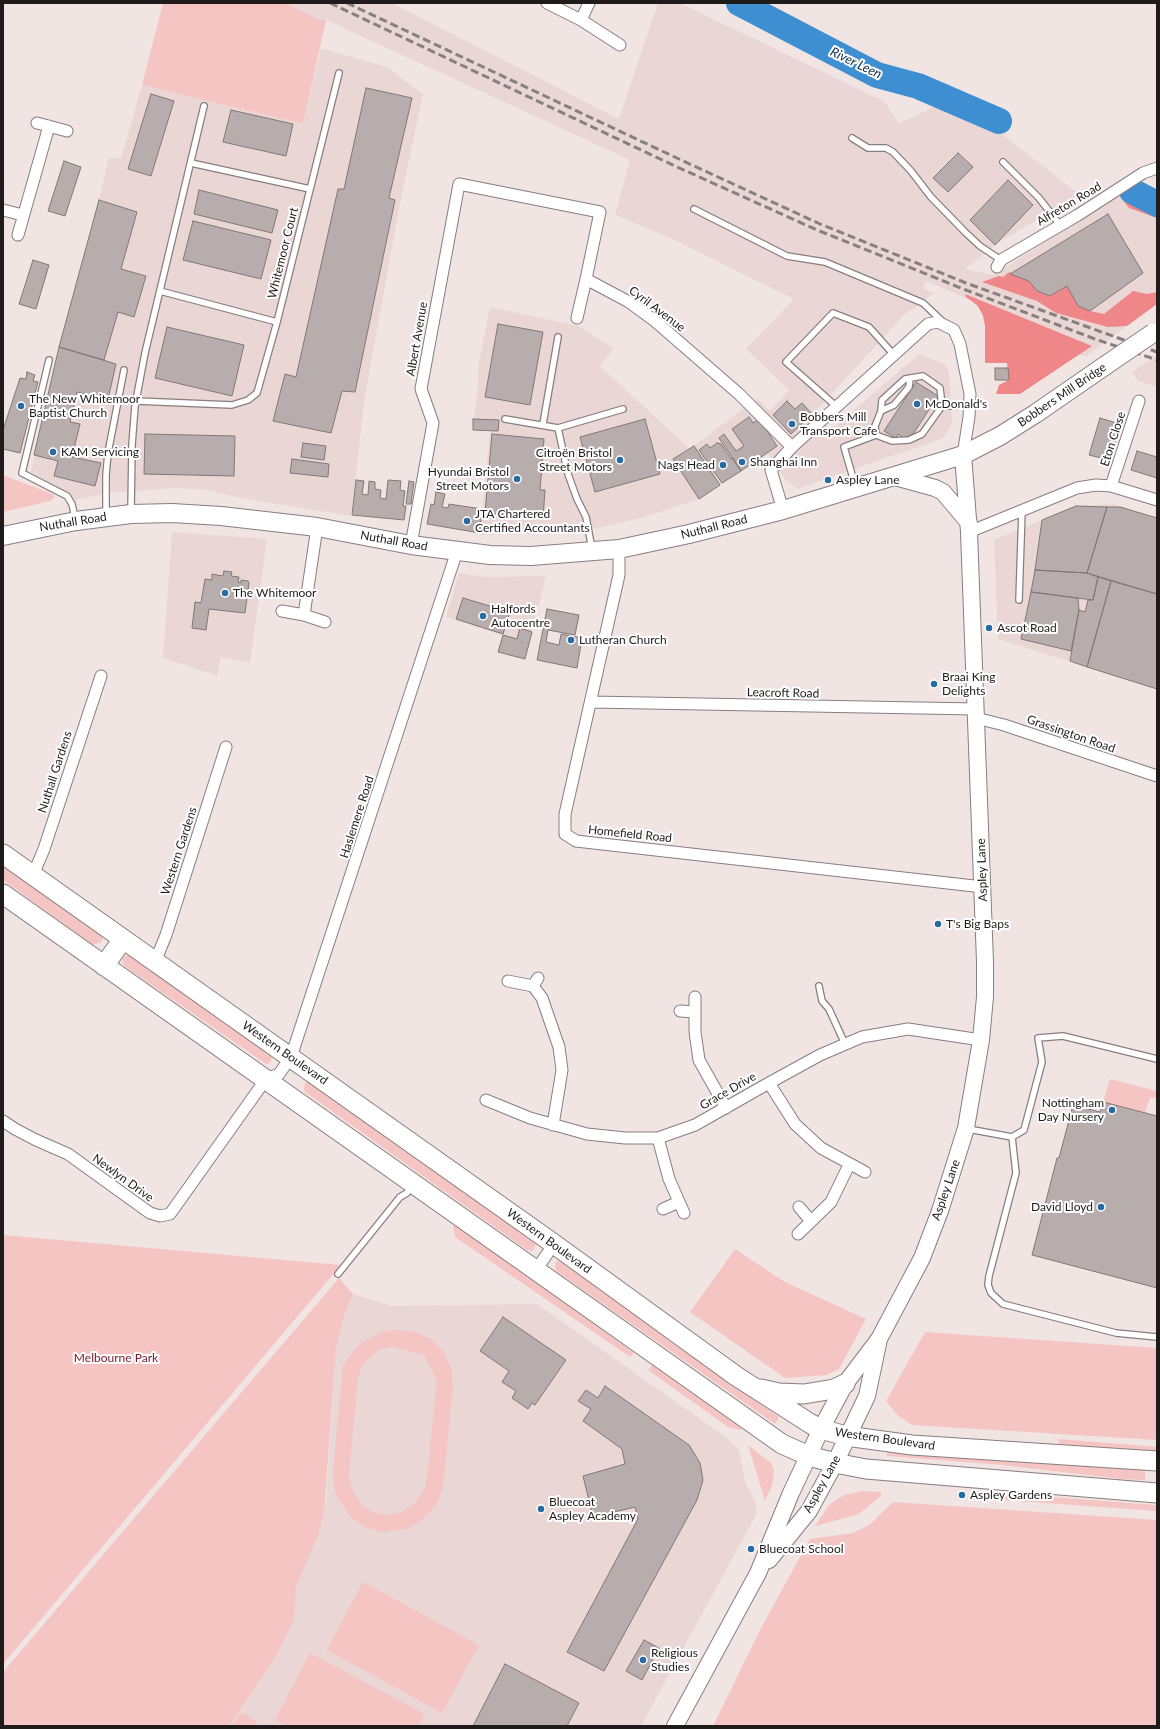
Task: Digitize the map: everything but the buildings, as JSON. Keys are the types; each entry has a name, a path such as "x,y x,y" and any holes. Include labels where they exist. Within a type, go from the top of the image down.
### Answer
{"highway":[{"name":"Western Boulevard","path":"3,854 554,1244 752,1387 821,1429 846,1436 912,1446 1157,1461"},
{"path":"3,894 782,1444 810,1456 835,1463 879,1471 1157,1493"},
{"path":"104,966 123,939"},
{"path":"752,1387 778,1393 804,1394 834,1390 845,1384"}],"main road":[{"name":"Bobbers Mill Bridge","path":"963,455 1000,436 1035,414 1155,332"},
{"name":"Nuthall Road","path":"3,536 76,520 130,514 172,513 222,516 317,527 457,552 490,555 531,556 619,548 689,534 783,510 963,455"},
{"name":"Aspley Lane","path":"675,1726 758,1573 791,1493 810,1456 821,1429 845,1384 879,1339 922,1258 940,1211 966,1128 981,1040 985,997 984,887 975,714 969,527 963,455"},
{"path":"894,476 935,488 943,492 969,527"},
{"name":"Aspley Lane","path":"758,1573 809,1511 835,1463 846,1436 866,1396 879,1339"}],"street":[{"path":"547,3 581,20 620,45"},
{"path":"581,20 589,3"},
{"path":"37,123 67,131"},
{"path":"18,235 49,126"},
{"name":"Alfreton Road","path":"999,263 1143,173 1157,168"},
{"name":"Albert Avenue","path":"411,545 433,424 421,389 459,184 600,212 586,279"},
{"path":"3,210 23,215"},
{"path":"577,318 586,279"},
{"name":"Cyril Avenue","path":"586,279 629,302 655,321 739,394 792,447"},
{"path":"783,510 771,470 792,447 928,324 938,322 945,324 954,330 960,344 970,394 970,417 963,455"},
{"name":"Eton Close","path":"1111,486 1139,401"},
{"path":"969,527 1022,510 1077,488 1096,485 1111,486 1157,500"},
{"path":"304,614 317,527"},
{"name":"Homefield Road","path":"619,548 618,575 565,814 565,834 576,841 984,887"},
{"name":"Haslemere Road","path":"266,1079 279,1074 291,1058 457,552"},
{"path":"282,611 304,614 325,622"},
{"name":"Nuthall Gardens","path":"33,876 42,854 101,676"},
{"name":"Leacroft Road","path":"591,702 975,714"},
{"name":"Grassington Road","path":"975,714 1157,776"},
{"name":"Western Gardens","path":"155,962 166,936 226,747"},
{"path":"508,981 535,982 559,1047 562,1070 553,1124"},
{"path":"695,997 695,1032 699,1060 726,1108"},
{"path":"680,1011 695,1012"},
{"name":"Grace Drive","path":"486,1100 530,1118 587,1134 625,1138 658,1138 695,1125 769,1082 820,1055 862,1037 908,1029 981,1040"},
{"name":"Newlyn Drive","path":"3,1121 36,1140 68,1154 150,1213 160,1216 170,1214 266,1079"},
{"path":"769,1082 795,1124 821,1148 865,1172"},
{"path":"658,1138 669,1179 684,1213"},
{"path":"798,1234 830,1202 849,1164"},
{"path":"663,1209 679,1202"},
{"path":"799,1207 811,1221"},
{"path":"536,1270 554,1244"}],"lane":[{"name":"Whitemoor Court","path":"136,401 232,405 248,400 257,394 277,322 339,74"},
{"path":"130,514 132,445 136,401 145,353 204,106"},
{"path":"852,138 868,148 886,148 893,152 911,171 931,197 966,233 999,263"},
{"path":"1002,162 1039,198 1060,225"},
{"path":"191,163 310,189"},
{"path":"694,209 787,256 825,262 923,303 945,324"},
{"path":"160,291 277,322"},
{"path":"837,407 786,362 833,313 869,327 894,356"},
{"path":"543,424 558,337"},
{"path":"49,360 22,473 67,496 72,504 76,520"},
{"path":"106,517 106,475 108,453 124,370"},
{"path":"856,488 844,447 876,435 892,441 909,440 922,434 942,406 940,388 923,376 905,379 882,400 881,411 875,426 876,435"},
{"path":"881,411 894,405 909,387 910,378"},
{"path":"942,406 959,406 969,403"},
{"path":"505,419 543,424 558,428 623,409"},
{"path":"558,428 568,474 577,499 586,517 592,550"},
{"path":"1019,600 1022,510"},
{"path":"819,986 822,1001 829,1009 845,1044"},
{"path":"966,1128 1012,1137 1024,1130 1042,1062 1038,1038 1063,1036 1157,1059"},
{"path":"1012,1137 1016,1173 989,1276 988,1285 991,1292 1003,1304 1116,1332 1157,1337"},
{"path":"338,1274 400,1197 407,1193 413,1183"}],"shaded area":[{"path":"286,3 392,3 619,119 658,3 680,3 885,102 899,124 939,104 995,129 1079,194 995,245 965,269 993,275 1120,195 1157,209 1157,304 1086,356 1057,350 985,326 981,310 972,301 926,281 923,288 934,293 903,316 814,413 831,430 919,354 946,365 949,373 952,423 943,438 798,489 785,479 768,454 699,499 644,517 607,526 554,534 480,535 490,431 473,430 478,383 478,368 490,307 578,326 614,348 600,366 690,449 757,398 770,411 789,390 746,349 794,299 668,237 615,215 630,160 326,20 320,20"},
{"path":"321,48 387,67 423,94 402,193 365,395 351,516 236,497 208,490 176,488 110,493 75,500 69,493 31,472 59,347 99,200 109,157 121,159 142,85 303,124"},
{"path":"1128,192 1157,206 1157,218 1129,208 1123,200"},
{"path":"1009,272 1029,281 1037,291 1050,296 1067,286 1078,306 1090,311 1104,314 1133,291 1147,294 1157,292 1157,304 1127,326 1108,327 1056,313 1037,301 982,282 999,276 1003,277"},
{"path":"965,294 1092,346 1020,394 996,394 999,385 1009,380 1007,363 985,363 985,326 983,315 977,305 966,297"},
{"path":"1157,355 1157,387 1138,381 1132,372"},
{"path":"1113,504 1157,518 1157,689 998,639 994,540 1076,506"},
{"path":"172,532 267,539 250,663 221,657 217,676 163,658"},
{"path":"459,573 486,577 546,576 529,644 446,617"},
{"name":"Bluecoat Aspley Academy","path":"353,1294 392,1306 537,1304 727,1438 739,1450 745,1482 756,1503 756,1515 641,1726 229,1726 274,1659 295,1596 296,1587 326,1500 336,1348 343,1319"}],"green space":[{"path":"163,3 286,3 320,20 326,20 303,124 142,85"},
{"path":"3,475 52,494 55,497 50,501 3,512"},
{"path":"3,864 100,933 103,938 101,942 93,945 3,880"},
{"path":"129,955 270,1053 272,1058 271,1061 266,1064 124,966 122,959 123,956"},
{"path":"1110,1079 1157,1091 1157,1099 1150,1097 1145,1113 1103,1102"},
{"path":"305,1083 313,1083 333,1099 529,1235 536,1243 533,1251 527,1250 305,1092"},
{"path":"453,1223 634,1353 630,1357 455,1237"},
{"name":"Melbourne Park","path":"3,1235 341,1265 3,1664"},
{"path":"735,1249 785,1282 866,1319 839,1369 827,1375 785,1378 690,1312"},
{"path":"559,1260 564,1260 667,1339 779,1417 775,1424 556,1271 555,1263"},
{"path":"339,1278 353,1294 343,1319 336,1348 324,1513 318,1535 296,1587 294,1620 274,1659 229,1726 3,1726 3,1672"},
{"path":"398,1330 416,1332 431,1339 442,1350 451,1367 453,1386 443,1488 436,1505 422,1520 407,1529 383,1532 367,1528 350,1517 335,1493 333,1472 343,1366 350,1355 362,1342 382,1332","holes":["395,1347 424,1355 437,1381 426,1486 416,1502 402,1512 388,1515 374,1513 361,1504 351,1487 349,1475 358,1377 363,1364 380,1349"]},
{"path":"925,1332 1157,1348 1157,1440 912,1425 898,1416 886,1401"},
{"path":"652,1365 742,1428 740,1430 728,1427 648,1370"},
{"path":"1059,1439 1157,1447 1157,1453 1058,1447"},
{"path":"748,1445 771,1463 774,1470 772,1486 765,1501"},
{"path":"887,1451 1145,1469 1145,1480 1121,1479 1002,1465 887,1456"},
{"path":"863,1491 881,1492 881,1496 859,1514 815,1526 829,1505 844,1495"},
{"path":"974,1491 1157,1505 1157,1511 975,1498"},
{"path":"893,1502 1157,1520 1157,1726 713,1726 761,1628 810,1539 853,1533 869,1525"},
{"path":"363,1582 479,1645 442,1713 327,1650"},
{"path":"310,1653 425,1714 419,1726 287,1726 275,1720"},
{"path":"242,1712 257,1722 255,1726 233,1726"}],"waterway":[{"name":"River Leen","path":"739,3 877,75 918,86 999,121"},
{"name":"River Leen","path":"1132,191 1157,204"}],"railway":[{"path":"330,3 675,166 817,230 966,290 1095,339 1157,360"},
{"path":"347,3 820,224 966,283 1157,352"}],"place":[{"name":"McDonald's","path":"917,404"},
{"name":"The New Whitemoor Baptist Church","path":"21,406"},
{"name":"Bobbers Mill Transport Cafe","path":"792,424"},
{"name":"KAM Servicing","path":"53,452"},
{"name":"Citroën Bristol Street Motors","path":"620,460"},
{"name":"Shanghai Inn","path":"742,462"},
{"name":"Nags Head","path":"723,465"},
{"name":"Hyundai Bristol Street Motors","path":"517,479"},
{"name":"Aspley Lane","path":"828,480"},
{"name":"JTA Chartered Certified Accountants","path":"467,521"},
{"name":"The Whitemoor","path":"225,593"},
{"name":"Halfords Autocentre","path":"483,616"},
{"name":"Ascot Road","path":"989,628"},
{"name":"Lutheran Church","path":"571,640"},
{"name":"Braai King Delights","path":"934,684"},
{"name":"T's Big Baps","path":"938,924"},
{"name":"Nottingham Day Nursery","path":"1112,1110"},
{"name":"David Lloyd","path":"1101,1207"},
{"name":"Aspley Gardens","path":"962,1495"},
{"name":"Bluecoat Aspley Academy","path":"541,1509"},
{"name":"Bluecoat School","path":"751,1549"},
{"name":"Religious Studies","path":"643,1660"}]}
